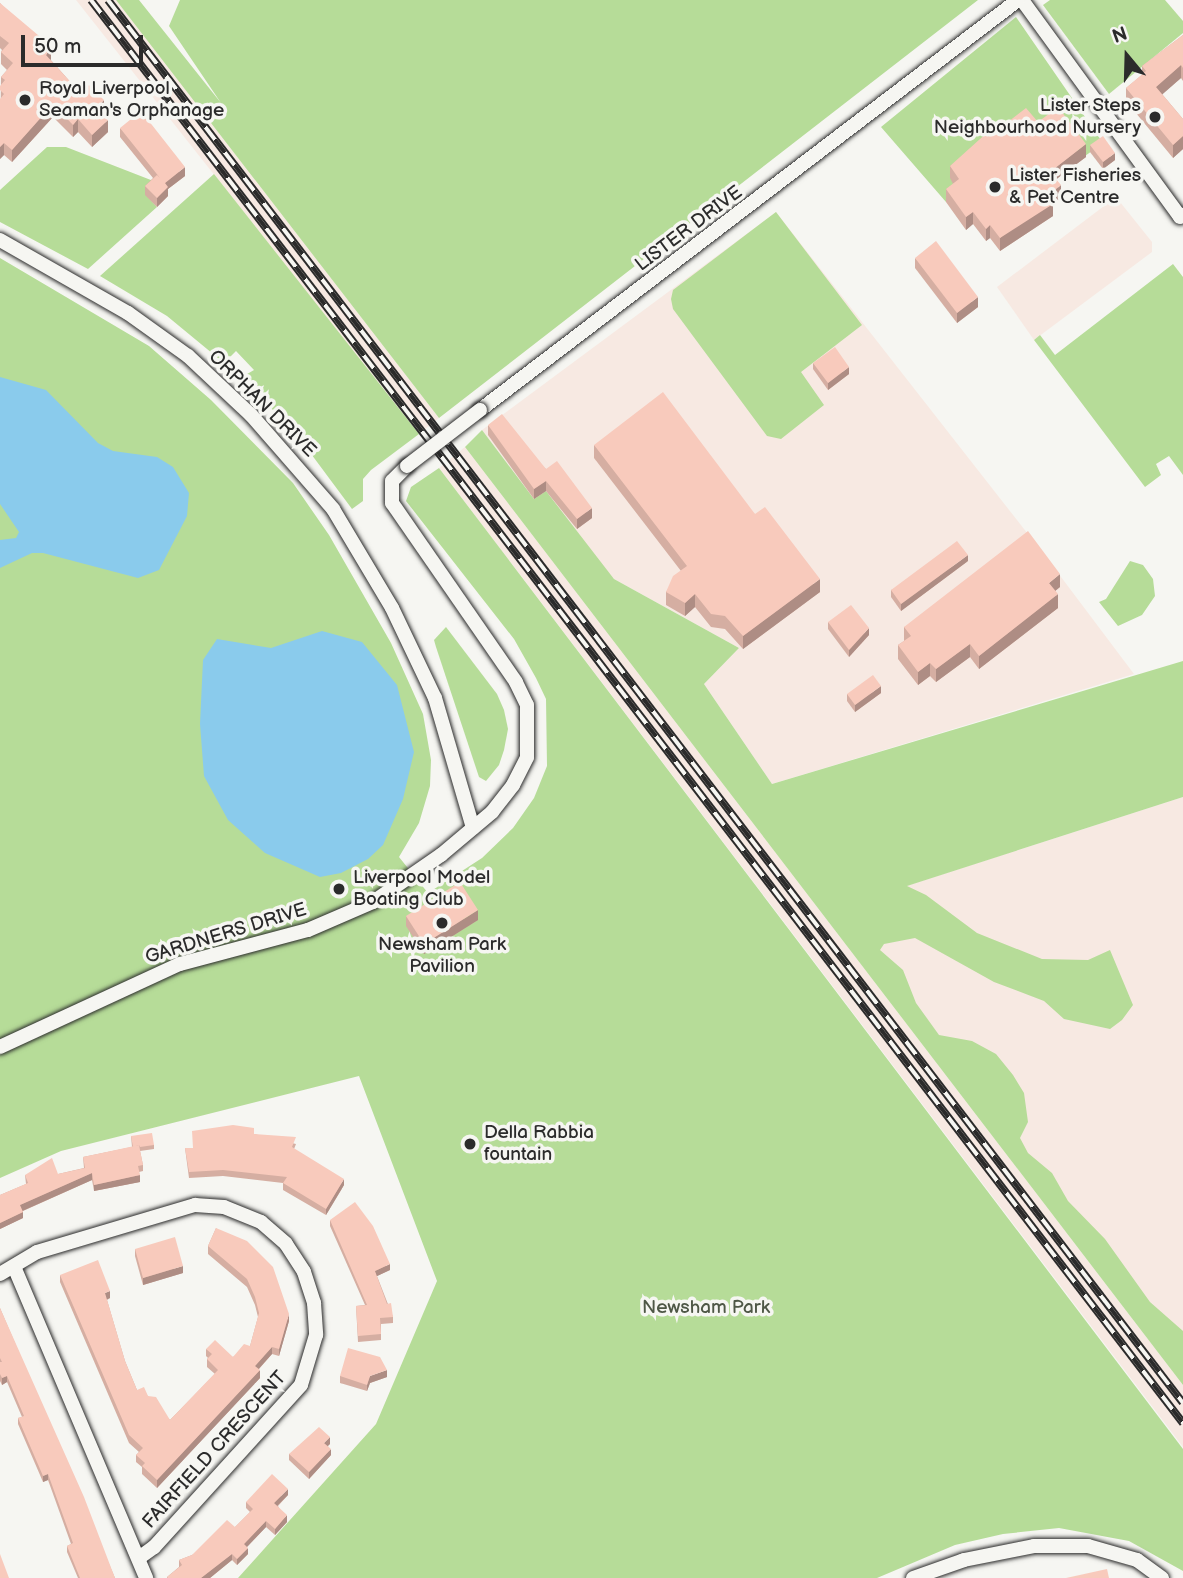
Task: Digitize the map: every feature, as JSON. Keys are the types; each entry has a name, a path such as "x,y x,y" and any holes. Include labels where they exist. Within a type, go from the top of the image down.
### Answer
{"street":[{"path":"1020,0 1180,217 1183,215"},
{"name":"LISTER DRIVE","path":"392,493 392,481 407,466 1020,0"},
{"name":"ORPHAN DRIVE","path":"0,240 128,313 188,356 272,437 333,509 392,608 435,698 472,828"},
{"name":"GARDNERS DRIVE","path":"0,1047 180,964 308,930 351,913 412,878 502,801 527,757 527,705 516,682 392,503 392,493"},
{"name":"FAIRFIELD CRESCENT","path":"0,1274 15,1269 37,1252 195,1205 224,1207 261,1222 286,1244 304,1272 314,1303 316,1335 301,1385 154,1547 139,1558"},
{"name":"FAIRFIELD CRESCENT","path":"15,1269 146,1578"},
{"path":"913,1578 964,1560 1034,1546 1088,1546 1136,1560 1161,1578"}],"shaded area":[{"path":"76,0 116,0 439,418 419,434"},
{"path":"1116,197 1152,242 1152,252 1034,340 997,287"},
{"path":"776,212 1134,674 772,784 704,684 739,648 614,579 534,499 482,430"},
{"path":"465,447 1183,1385 1183,1447 439,468"},
{"path":"1183,797 1183,1357 859,945 906,886"}],"green space":[{"path":"116,0 139,0 221,103 169,26 180,0 978,0 439,418"},
{"path":"1050,0 1165,0 1183,21 1183,33 1109,94 1043,5"},
{"path":"1016,17 1103,143 1085,156 959,191 946,202 881,127"},
{"path":"47,147 66,147 156,182 146,195 157,207 88,269 0,222 0,190"},
{"path":"214,174 419,434 371,470 363,479 363,501 352,509 300,439 242,377 254,370 236,351 224,363 167,316 100,276"},
{"path":"776,212 862,325 801,372 824,405 781,439 767,436 673,309 671,299 673,290"},
{"name":"Newsham Park","path":"0,258 149,346 211,400 293,483 329,535 391,643 423,714 431,760 430,786 419,823 399,857 428,893 482,858 513,828 534,798 547,766 546,699 536,678 514,639 406,501 411,487 439,468 1183,1449 1183,1571 1129,1541 1059,1528 1003,1534 955,1545 877,1578 238,1578 376,1424 437,1281 359,1076 61,1151 0,1178"},
{"path":"1173,264 1183,277 1183,475 1169,456 1156,464 1161,475 1145,487 1034,340 1040,335 1055,355"},
{"path":"482,430 534,499 546,491 614,579 739,648 704,684 772,784 1183,661 1183,797 907,886 926,895 977,933 1042,959 1088,960 1110,950 1133,1005 1122,1020 1110,1029 1064,1019 1044,1001 994,982 915,938 884,944 880,950 903,970 916,1003 939,1035 972,1041 996,1054 1013,1075 1024,1093 1028,1122 1020,1138 1028,1153 1052,1173 1068,1201 1105,1239 1150,1302 1183,1331 1183,1385 465,447"},
{"path":"1130,561 1143,565 1153,579 1155,596 1142,615 1118,626 1099,602 1106,599"},
{"path":"446,627 497,694 504,710 508,729 504,750 499,765 486,781 479,777 434,640"}],"water":[{"path":"0,377 46,390 98,443 113,451 157,457 173,467 189,493 187,516 159,570 138,578 43,553 32,553 0,568 0,540 16,538 19,532 0,504"},
{"path":"322,631 362,642 397,685 414,752 403,799 383,845 368,859 341,873 320,877 265,853 228,820 204,776 200,724 203,660 217,639 271,648"}],"building":[{"path":"0,3 51,46 46,55 74,86 82,92 89,85 104,100 96,108 108,120 92,135 78,119 73,125 53,104 12,150 4,143 0,147 0,99 4,94 0,86 5,80 1,77 13,63 1,52 9,43 0,36"},
{"name":"Lister Steps Neighbourhood Nursery","path":"1183,35 1183,68 1181,65 1156,87 1183,119 1183,136 1173,145 1126,88 1146,71 1142,66"},
{"name":"Lister Fisheries & Pet Centre","path":"1058,107 1086,144 1050,172 1061,185 1047,196 1053,204 1000,238 990,225 986,229 973,212 966,217 946,189 959,179 950,166 1000,121 1004,125 1026,108 1038,122"},
{"path":"141,111 185,167 165,183 168,187 157,198 145,186 157,175 160,178 120,128"},
{"path":"1103,136 1115,153 1103,162 1090,145"},
{"path":"936,241 978,297 957,313 915,258"},
{"path":"835,347 849,367 828,383 813,363"},
{"path":"663,392 755,514 765,507 820,579 743,636 725,616 711,614 695,594 685,603 666,592 673,576 687,566 594,445"},
{"path":"502,414 546,469 557,461 592,508 577,519 546,481 534,489 488,425"},
{"path":"1028,531 1060,574 1049,583 1058,594 979,656 970,644 936,669 930,663 918,672 898,645 911,636 904,627"},
{"path":"957,541 968,555 901,604 891,590"},
{"path":"851,605 869,628 849,650 828,622"},
{"path":"873,675 881,686 855,705 847,694"},
{"name":"Newsham Park Pavilion","path":"460,882 478,910 424,944 406,916"},
{"path":"233,1125 254,1128 254,1134 296,1137 292,1147 344,1179 326,1209 283,1183 287,1177 223,1170 189,1172 185,1148 193,1148 192,1131"},
{"path":"152,1133 154,1145 133,1147 131,1136"},
{"path":"139,1145 143,1165 138,1166 140,1175 94,1185 92,1173 20,1205 23,1212 0,1223 0,1195 28,1183 25,1175 52,1158 58,1174 85,1168 83,1157"},
{"path":"355,1202 373,1226 390,1264 375,1271 387,1304 391,1303 393,1317 380,1318 381,1334 358,1336 356,1306 367,1305 330,1220"},
{"path":"216,1228 247,1241 273,1267 289,1314 279,1349 272,1347 255,1366 260,1370 157,1480 142,1466 145,1463 136,1455 143,1448 129,1435 60,1275 98,1260 110,1291 105,1293 125,1361 137,1390 144,1387 148,1396 156,1397 170,1420 218,1370 207,1359 212,1354 206,1349 215,1340 233,1357 244,1344 250,1346 259,1313 247,1279 208,1246"},
{"path":"175,1237 183,1266 143,1278 135,1249"},
{"path":"0,1308 84,1497 115,1578 80,1578 67,1546 73,1543 48,1474 43,1476 18,1418 24,1416 7,1376 2,1378 0,1374"},
{"path":"348,1348 380,1357 387,1370 370,1376 367,1385 340,1376"},
{"path":"319,1427 330,1437 324,1443 331,1449 309,1472 289,1454"},
{"path":"272,1474 288,1489 274,1503 287,1515 275,1529 266,1521 244,1544 248,1548 237,1559 232,1554 201,1578 167,1577 182,1565 179,1560 192,1555 227,1520 235,1527 253,1509 246,1502"},
{"path":"0,1554 9,1578 0,1578"},
{"path":"1107,1569 1109,1578 1066,1578"}],"railway":[{"path":"91,0 1183,1423"},
{"path":"108,0 1183,1403"}],"place":[{"name":"Royal Liverpool Seaman's Orphanage","path":"25,100"},
{"name":"Lister Steps Neighbourhood Nursery","path":"1155,117"},
{"name":"Lister Fisheries & Pet Centre","path":"995,187"},
{"name":"Liverpool Model Boating Club","path":"339,889"},
{"name":"Newsham Park Pavilion","path":"442,923"},
{"name":"Della Rabbia fountain","path":"470,1144"}]}
